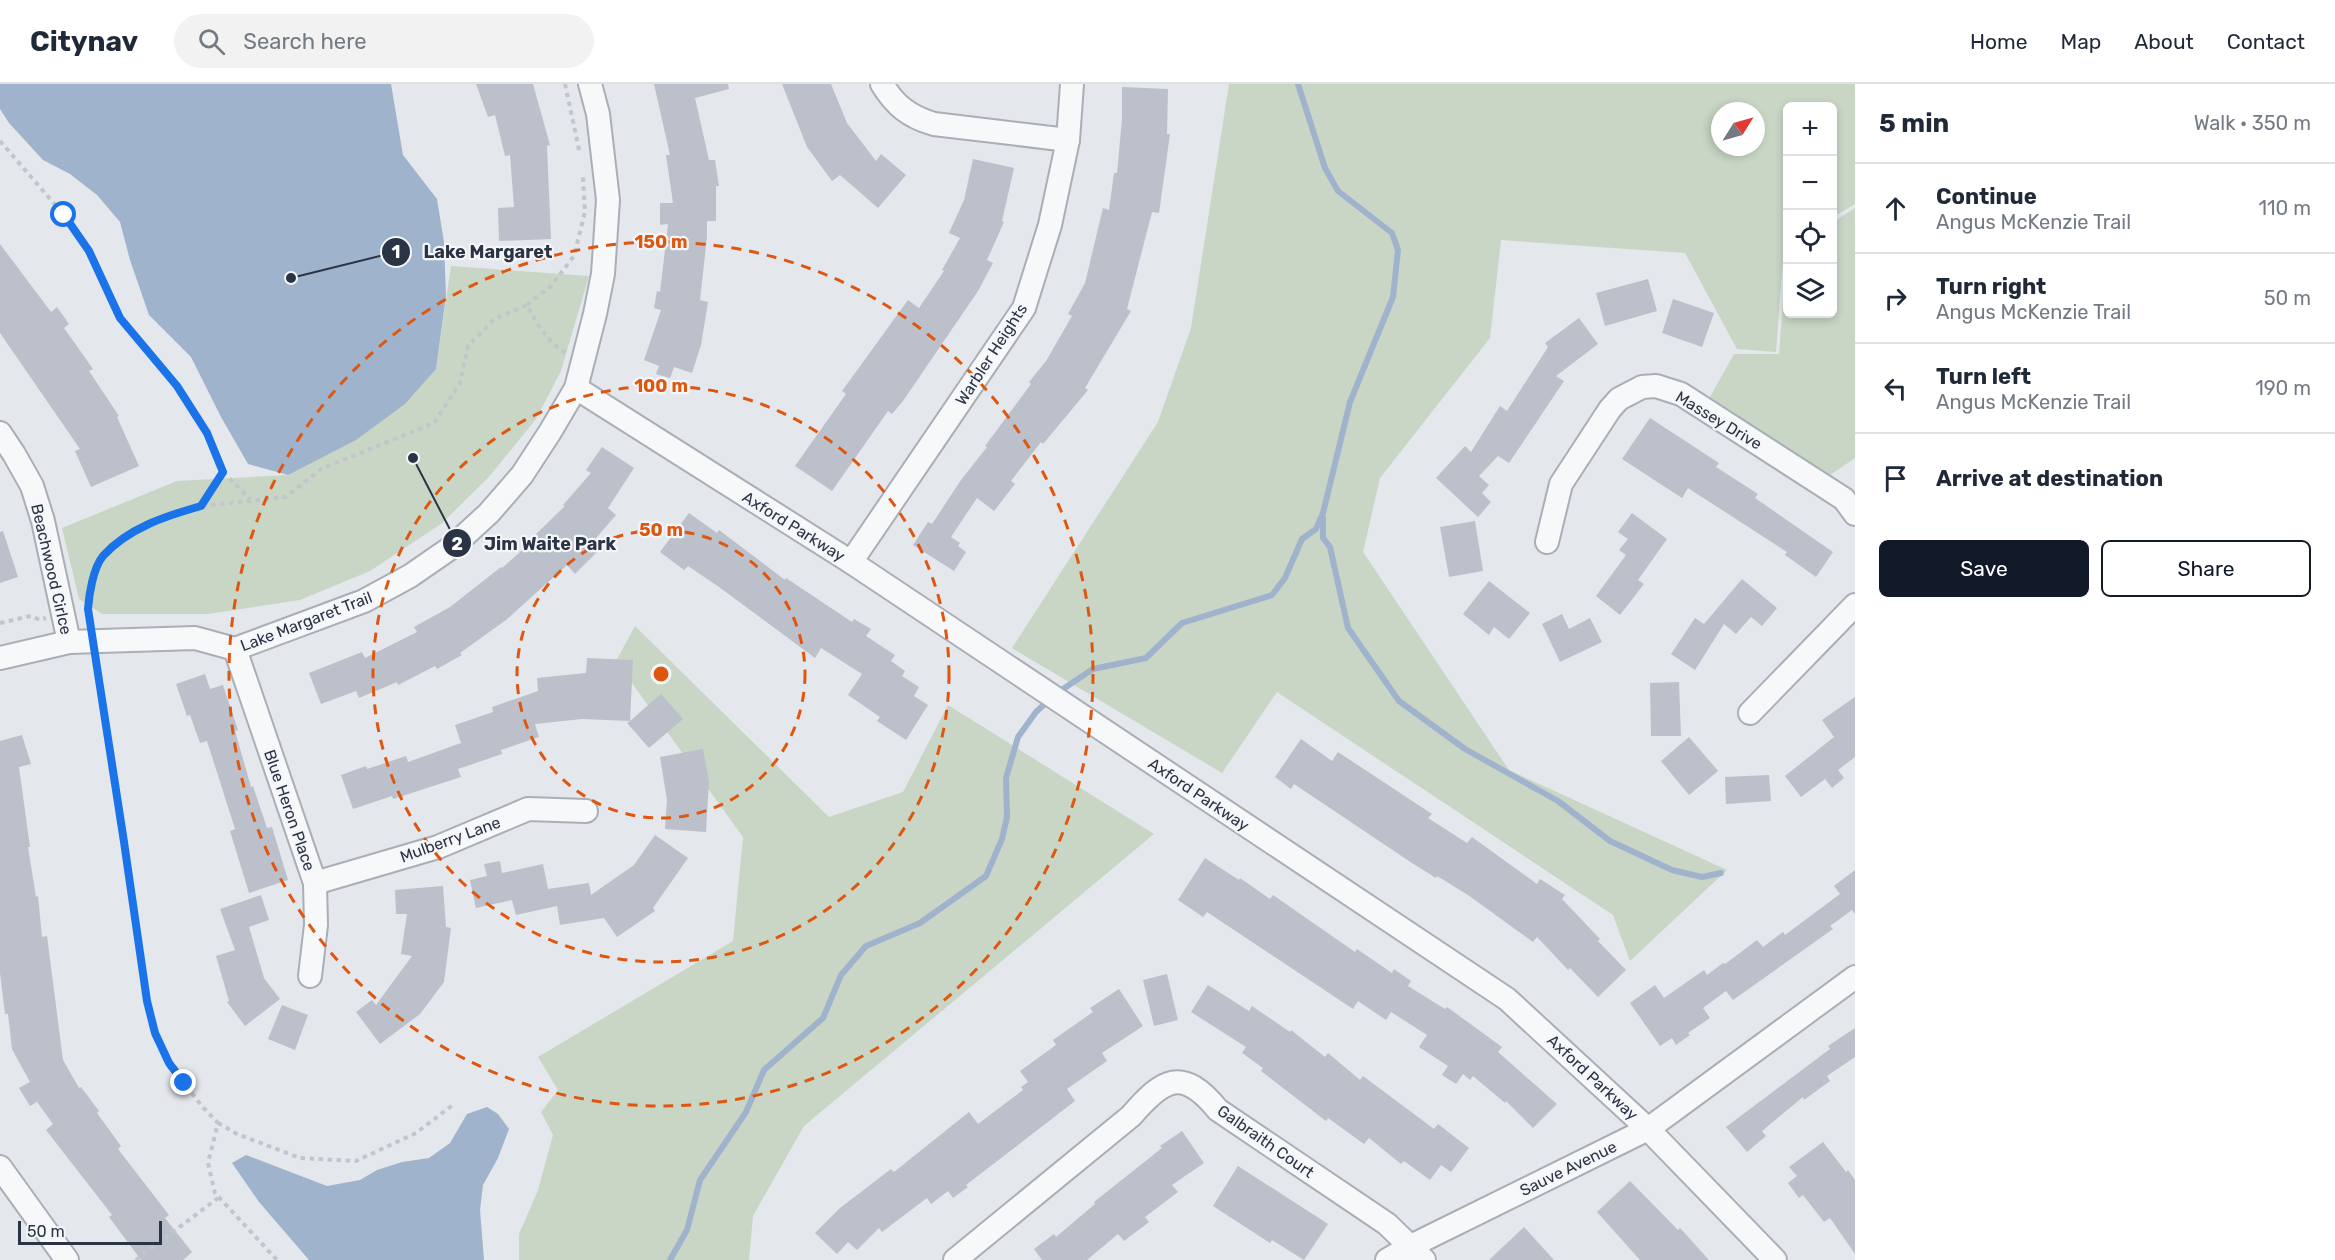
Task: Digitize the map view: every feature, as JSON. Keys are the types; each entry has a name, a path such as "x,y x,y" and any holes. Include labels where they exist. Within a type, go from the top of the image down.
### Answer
{"street":[{"name":"Lake Margaret Trail","path":"0,658 69,642 94,641 195,638 235,649 364,601 410,576 452,547 489,513 522,475 576,387 603,274 607,219 604,157 598,114 590,84"},
{"path":"882,84 901,109 916,119 934,124 1068,140"},
{"name":"Warbler Heights","path":"851,562 1024,308 1050,225 1068,140 1072,84"},
{"name":"Massey Drive","path":"1547,542 1561,484 1610,409 1630,392 1642,387 1656,386 1681,394 1844,499 1855,514"},
{"name":"Axford Parkway","path":"576,387 851,562 1507,999 1648,1129 1774,1260"},
{"name":"Beachwood Cirlce","path":"0,433 32,486 43,521 69,642"},
{"path":"1750,713 1855,605"},
{"name":"Blue Heron Place","path":"235,649 315,883 316,925 310,976"},
{"name":"Mulberry Lane","path":"315,883 438,847 528,809 586,811"},
{"name":"Sauve Avenue","path":"1388,1260 1417,1253 1648,1129 1855,977"},
{"name":"Galbraith Court","path":"955,1260 1131,1116 1151,1093 1164,1084 1179,1083 1201,1091 1218,1110 1387,1224 1417,1253"},
{"path":"0,1167 67,1260"}],"path":[{"path":"565,84 581,161"},
{"path":"0,141 64,215 89,251 120,318 177,386 207,433 223,472 250,500"},
{"path":"454,1104 416,1133 356,1161 300,1158 237,1134 218,1123 169,1063 155,1033 141,968 88,609 90,589 102,558 132,532 168,515 201,506 286,497 321,469 434,423 460,383 468,346 494,320 527,305 550,286 574,256 585,212 582,171"},
{"path":"527,305 538,327 556,347 582,363"},
{"path":"201,506 223,472"},
{"path":"218,1123 215,1143 208,1163 215,1193 277,1260"},
{"path":"136,1260 218,1197"}],"green space":[{"path":"1229,84 1855,84 1855,204 1837,215 1837,102 1783,102 1783,260 1776,352 1737,349 1685,253 1501,240 1490,338 1380,478 1363,552 1509,770 1727,870 1630,961 1613,915 1277,692 1222,773 1012,648 1158,422 1191,328"},
{"path":"1855,208 1855,458 1814,486 1701,413 1734,354 1779,354 1783,302 1783,318 1837,318 1837,219"},
{"path":"451,266 589,276 561,371 536,419 488,478 441,524 370,571 300,600 208,614 102,614 79,599 62,528 177,481 288,475 436,369"},
{"path":"635,626 829,817 903,792 948,705 1154,834 804,1126 753,1216 749,1260 519,1260 519,1234 538,1190 553,1135 541,1112 558,1090 538,1057 733,941 743,837 616,661"}],"water":[{"path":"0,84 391,84 403,155 437,199 444,242 446,296 436,369 405,404 356,440 288,475 248,464 191,357 149,315 120,222 97,195 70,174 43,160 9,123 0,109"},
{"path":"487,1107 498,1114 509,1129 498,1158 483,1185 480,1210 484,1260 309,1260 259,1202 232,1163 246,1155 327,1186 360,1180 377,1170 402,1162 429,1158 450,1143 467,1114"}],"building":[{"path":"476,84 533,84 550,145 547,146 551,239 499,241 498,208 514,207 510,155 505,156 495,115 488,117"},
{"path":"654,84 728,84 729,89 695,98 709,160 715,160 719,186 716,186 716,221 707,221 700,300 708,302 701,345 692,373 674,367 670,378 656,374 659,366 644,360 661,310 654,308 657,291 660,292 668,224 660,225 660,203 673,203 666,155 670,155"},
{"path":"782,84 831,84 847,123 876,161 881,154 906,175 878,208 840,175 832,181 807,147"},
{"path":"1122,87 1168,89 1167,134 1170,134 1159,213 1152,212 1127,309 1131,311 1085,388 1088,390 1043,444 1041,442 1011,481 1015,484 994,511 977,498 951,537 960,543 958,546 966,552 954,571 913,545 928,522 932,524 1031,384 1029,382 1046,361 1072,316 1068,314 1085,283 1103,208 1109,210 1114,173 1117,173 1122,119"},
{"path":"973,159 1014,168 1002,221 1004,222 987,260 993,263 978,291 903,401 892,414 888,411 832,491 795,466 846,394 842,391 908,300 919,308 944,271 942,270 960,238 949,233 964,200"},
{"path":"0,244 51,312 57,307 69,324 64,328 93,369 89,371 119,416 117,417 139,466 91,487 75,451 80,449 0,333"},
{"path":"1648,279 1657,311 1605,326 1596,293"},
{"path":"1673,299 1714,313 1702,347 1662,333"},
{"path":"1579,318 1598,344 1556,376 1564,381 1509,463 1498,456 1479,476 1489,485 1482,493 1491,502 1478,517 1436,478 1465,446 1471,452 1500,406 1507,411 1548,347 1545,343"},
{"path":"1650,418 1719,463 1716,467 1758,494 1755,498 1833,552 1816,577 1785,555 1787,552 1688,488 1682,498 1622,459"},
{"path":"602,447 634,468 608,508 616,515 590,545 597,552 575,574 567,565 506,620 460,653 462,655 437,669 435,666 398,685 397,682 359,698 356,691 321,704 309,673 362,652 365,658 417,632 414,627 450,607 502,568 538,536 536,534 565,506 563,505 591,473 586,470"},
{"path":"689,513 717,533 719,530 785,580 786,578 852,622 854,619 871,629 866,636 895,655 891,661 905,671 902,676 919,687 914,696 928,705 906,740 877,721 880,717 848,695 862,674 821,648 815,658 719,587 688,566 684,570 660,552"},
{"path":"1632,513 1667,539 1638,580 1644,584 1620,615 1596,596 1626,555 1619,550 1628,539 1618,532"},
{"path":"1475,521 1483,571 1449,577 1440,527"},
{"path":"3,531 18,577 0,583 0,532"},
{"path":"1742,579 1777,608 1762,626 1751,617 1736,634 1724,624 1695,670 1671,654 1695,618 1704,624"},
{"path":"1489,581 1530,613 1509,639 1494,627 1489,635 1463,614"},
{"path":"1562,614 1569,629 1590,618 1602,642 1560,662 1542,624"},
{"path":"587,658 633,660 630,721 582,719 535,724 539,737 501,750 502,754 458,769 461,777 353,809 341,775 406,756 408,762 461,743 455,725 493,712 492,707 538,691 537,678 586,673"},
{"path":"205,674 210,689 223,685 238,730 235,731 251,787 253,786 267,828 272,827 288,880 249,893 230,831 235,829 207,741 200,743 190,715 187,716 176,684"},
{"path":"1679,682 1681,736 1651,736 1650,683"},
{"path":"661,694 683,719 649,748 627,723"},
{"path":"1855,697 1855,757 1838,770 1844,778 1832,788 1825,779 1801,797 1785,776 1834,737 1822,720"},
{"path":"22,735 31,764 19,767 30,847 28,847 36,897 38,896 42,937 47,936 63,1060 79,1088 81,1087 99,1111 97,1113 121,1146 118,1149 169,1215 165,1218 192,1252 183,1260 141,1260 109,1217 112,1215 46,1130 53,1124 37,1102 30,1106 19,1088 30,1082 12,1049 0,973 0,741"},
{"path":"1689,737 1718,771 1689,795 1661,761"},
{"path":"1301,739 1332,761 1338,752 1432,814 1428,818 1467,843 1472,837 1537,884 1540,879 1565,895 1562,899 1626,970 1598,997 1537,937 1533,942 1468,895 1412,863 1294,784 1291,789 1275,777"},
{"path":"703,749 709,781 706,832 665,829 667,800 660,757"},
{"path":"1769,775 1771,801 1726,804 1725,777"},
{"path":"655,835 688,858 653,908 655,911 617,937 604,918 560,925 557,906 516,915 512,900 476,908 470,880 487,876 484,864 500,861 502,873 543,864 548,889 589,883 591,895 634,865"},
{"path":"1205,858 1270,899 1273,895 1355,952 1357,949 1392,973 1394,969 1411,981 1408,986 1445,1009 1447,1007 1502,1047 1498,1052 1557,1104 1533,1128 1506,1101 1505,1103 1473,1076 1470,1080 1463,1074 1456,1084 1442,1075 1448,1066 1419,1047 1427,1035 1391,1012 1386,1020 1358,1001 1353,1009 1207,912 1203,917 1178,900"},
{"path":"1855,870 1855,914 1852,910 1830,926 1833,929 1733,1000 1726,991 1703,1008 1710,1018 1688,1033 1690,1035 1676,1045 1672,1038 1660,1046 1630,1003 1655,985 1664,998 1704,970 1707,975 1723,963 1725,964 1757,940 1763,947 1783,932 1785,935 1840,894 1834,886"},
{"path":"443,886 446,927 451,928 444,982 420,1014 380,1044 356,1012 372,1000 376,1005 412,956 401,954 407,914 396,914 395,890"},
{"path":"261,895 269,920 249,927 264,978 280,999 245,1026 227,1002 229,1001 216,956 235,950 220,909"},
{"path":"1167,974 1178,1020 1154,1026 1143,980"},
{"path":"1208,985 1249,1011 1252,1006 1290,1032 1291,1030 1325,1057 1328,1053 1360,1080 1363,1076 1434,1129 1438,1124 1469,1148 1451,1172 1441,1165 1430,1180 1404,1161 1401,1164 1369,1138 1364,1144 1328,1118 1326,1121 1261,1071 1263,1068 1242,1053 1246,1047 1191,1012"},
{"path":"1119,989 1143,1026 1102,1053 1107,1061 1067,1089 1075,1101 966,1185 968,1187 953,1198 948,1191 931,1204 927,1198 882,1232 879,1228 857,1250 848,1242 837,1254 815,1233 840,1208 891,1169 894,1172 969,1112 978,1124 1023,1090 1021,1087 1028,1082 1020,1071 1056,1045 1053,1040 1093,1012 1090,1008"},
{"path":"282,1005 308,1015 295,1050 268,1039"},
{"path":"1855,1028 1855,1057 1827,1076 1830,1081 1804,1100 1803,1097 1762,1131 1766,1136 1747,1152 1726,1127 1830,1049 1828,1046"},
{"path":"1182,1131 1204,1163 1172,1185 1178,1192 1145,1217 1149,1222 1124,1241 1118,1234 1087,1260 1042,1260 1034,1249 1054,1234 1056,1237 1095,1204 1094,1202 1162,1148 1160,1146"},
{"path":"1823,1142 1855,1180 1855,1254 1830,1218 1824,1222 1803,1195 1799,1198 1788,1183 1797,1176 1789,1167"},
{"path":"1238,1166 1328,1224 1304,1260 1272,1240 1270,1243 1213,1206"},
{"path":"1630,1181 1678,1230 1680,1228 1709,1260 1640,1260 1597,1212"},
{"path":"1524,1227 1554,1260 1489,1260"}],"waterway":[{"path":"1057,693 1093,669 1146,658 1182,623 1272,595 1285,578 1302,539 1316,529 1323,513 1350,402 1393,297 1398,250 1392,233 1338,191 1325,168 1298,84"},
{"path":"1323,518 1323,538 1330,547 1348,628 1399,701 1465,749 1558,801 1610,841 1672,870 1702,877 1721,873"},
{"path":"670,1260 687,1230 700,1180 746,1112 764,1070 823,1018 841,975 866,946 920,923 986,876 1002,839 1007,817 1006,778 1018,737 1036,712 1050,699"}],"place":[{"name":"Lake Margaret","path":"291,278"},
{"name":"Jim Waite Park","path":"413,458"}],"route":[{"path":"64,215 89,251 120,318 177,386 207,433 223,472 201,506 168,515 132,532 102,558 90,589 88,609 147,1001 155,1033 169,1063 184,1083"}]}
